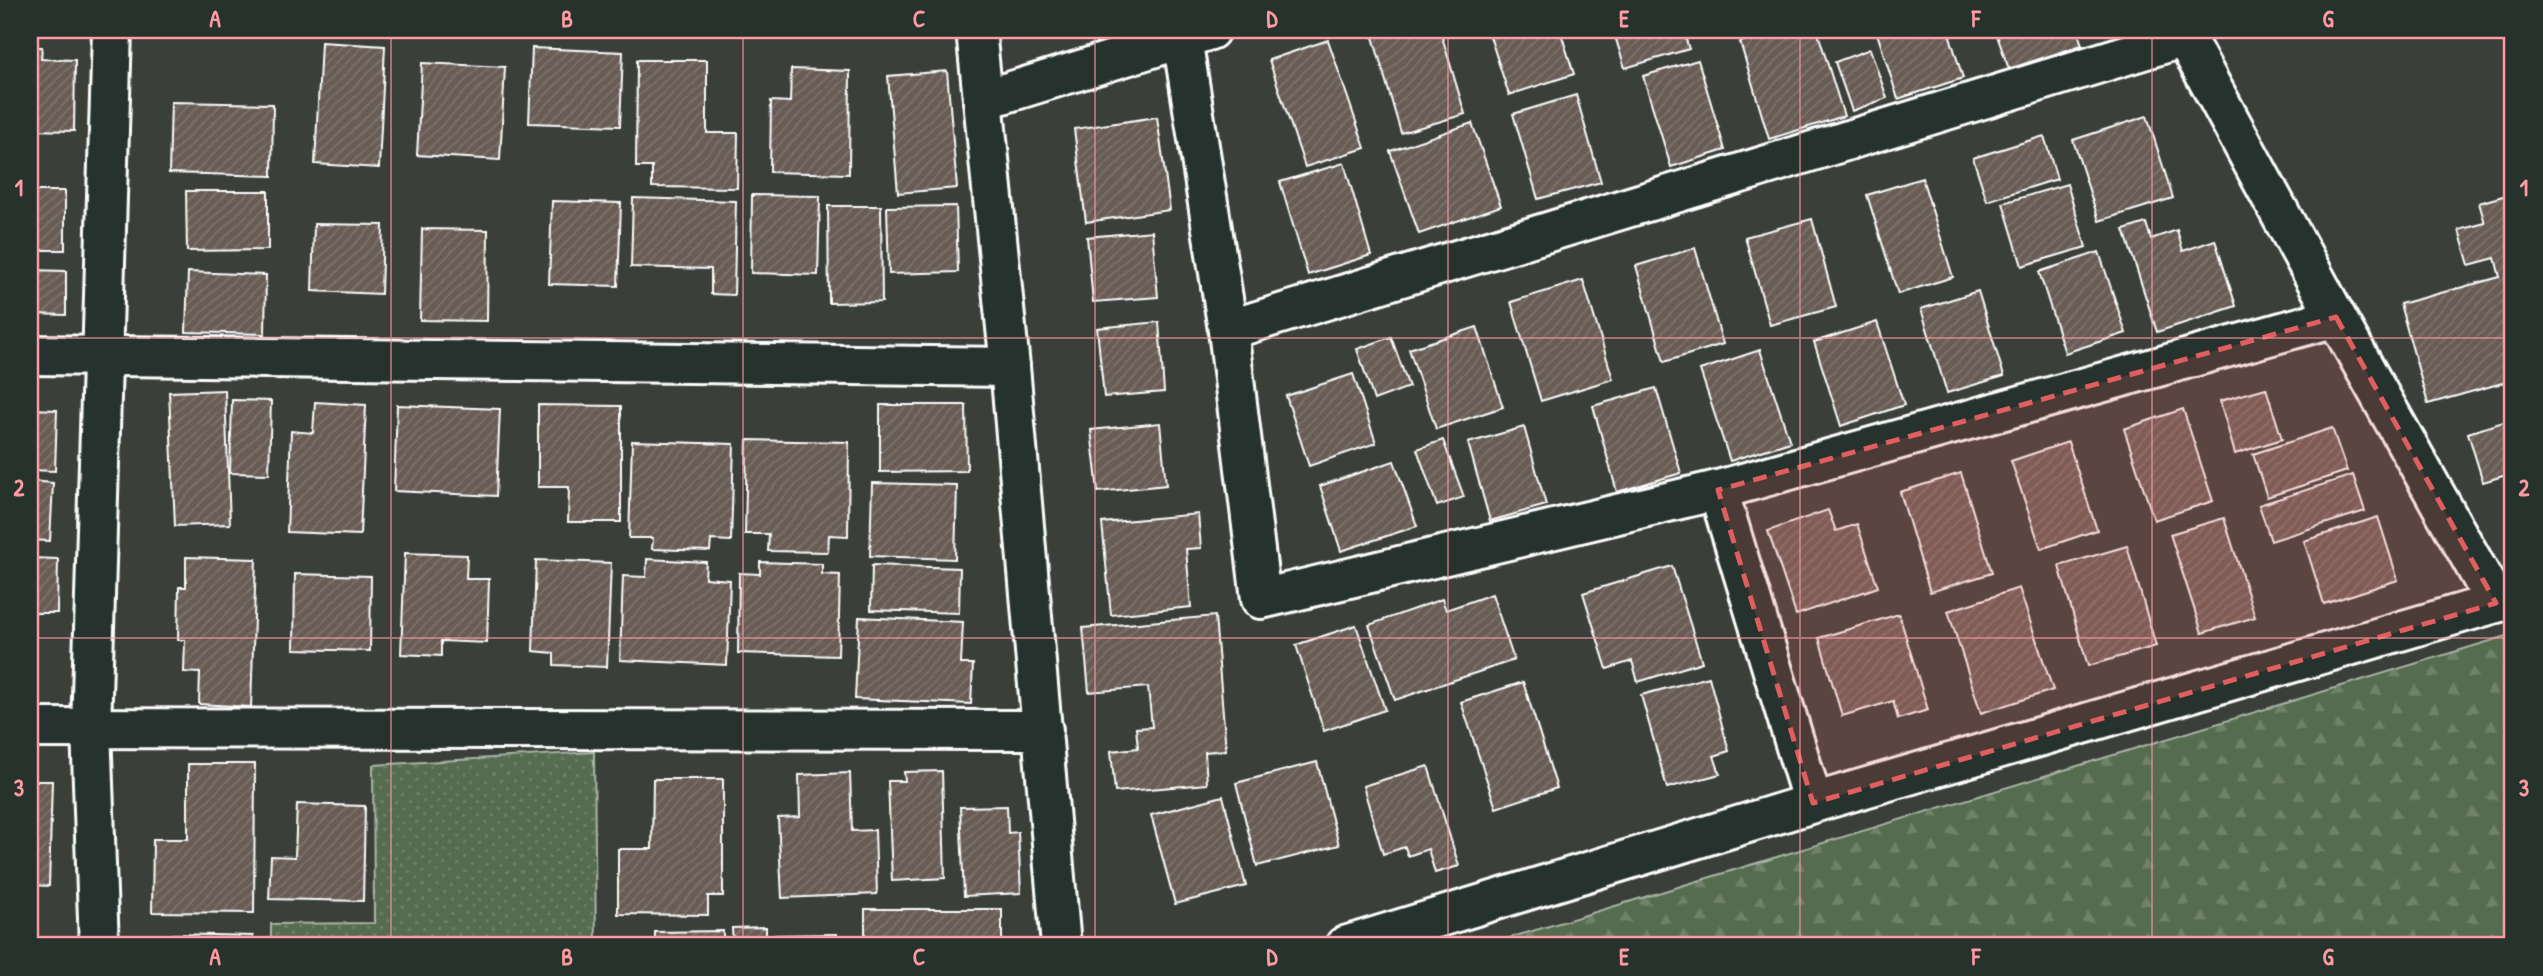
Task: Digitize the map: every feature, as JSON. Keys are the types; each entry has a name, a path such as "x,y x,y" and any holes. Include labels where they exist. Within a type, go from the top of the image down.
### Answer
{"street":[{"path":"99,946 92,729 112,30"},
{"path":"976,30 1010,367 1061,946"},
{"path":"1228,330 2183,33 2336,317 2505,601 1813,803 1345,946"},
{"path":"983,100 1196,34 1261,599 1718,490 2336,317"},
{"path":"30,355 1010,367"},
{"path":"1718,490 1813,803"},
{"path":"30,728 1043,730"}],"highlighted area":[{"path":"2336,317 2496,603 1813,803 1718,490"}],"green space":[{"path":"2513,634 2513,946 1483,946"},
{"path":"594,752 596,946 271,946 271,924 374,923 373,765"}],"building":[{"path":"1014,30 1060,30 1060,33 1014,37"},
{"path":"1396,30 1440,30 1465,114 1401,133 1373,37"},
{"path":"1488,30 1560,30 1574,74 1509,95"},
{"path":"1613,30 1683,30 1689,49 1625,68"},
{"path":"1783,30 1817,30 1844,116 1769,139 1740,42"},
{"path":"1876,30 1948,30 1963,78 1898,99"},
{"path":"1995,30 2077,30 2082,45 2009,69"},
{"path":"1328,40 1365,148 1305,167 1269,60"},
{"path":"321,42 385,46 379,168 315,164"},
{"path":"30,47 42,47 41,59 75,60 74,131 30,130"},
{"path":"532,48 623,52 620,126 529,123"},
{"path":"1870,49 1887,98 1852,111 1835,62"},
{"path":"637,60 707,60 707,133 738,133 737,188 652,187 652,167 636,167"},
{"path":"1698,60 1725,150 1671,167 1643,76"},
{"path":"422,63 505,67 500,160 417,155"},
{"path":"791,69 850,71 849,174 770,172 771,101 790,102"},
{"path":"947,71 957,188 898,193 888,76"},
{"path":"1576,95 1601,182 1538,199 1513,114"},
{"path":"171,102 273,104 272,176 169,173"},
{"path":"2147,116 2173,198 2099,221 2073,140"},
{"path":"1157,117 1170,210 1086,222 1074,129"},
{"path":"1472,123 1501,206 1419,234 1390,151"},
{"path":"2044,136 2057,179 1987,201 1973,158"},
{"path":"1344,163 1371,255 1308,275 1280,182"},
{"path":"1922,178 1953,277 1898,294 1867,195"},
{"path":"2067,184 2086,247 2022,266 2003,203"},
{"path":"30,191 65,191 65,250 30,250"},
{"path":"186,191 268,191 268,250 187,251"},
{"path":"2513,193 2513,380 2428,404 2400,304 2500,277 2495,258 2469,265 2459,230 2485,223 2479,203"},
{"path":"752,195 820,196 818,275 751,273"},
{"path":"633,198 736,201 734,295 711,294 711,269 631,267"},
{"path":"552,201 621,203 618,286 549,284"},
{"path":"828,206 881,206 882,302 829,303"},
{"path":"956,206 958,272 889,274 887,207"},
{"path":"1812,219 1836,307 1770,325 1745,237"},
{"path":"2146,223 2151,239 2177,230 2183,251 2215,240 2236,306 2157,332 2124,230"},
{"path":"314,224 383,225 381,294 312,291"},
{"path":"422,229 488,230 487,321 420,320"},
{"path":"1152,231 1158,297 1093,302 1087,237"},
{"path":"1695,248 1723,344 1664,362 1636,266"},
{"path":"2099,252 2126,333 2065,353 2039,272"},
{"path":"30,270 66,271 66,315 30,314"},
{"path":"188,272 266,275 265,334 186,332"},
{"path":"1583,280 1613,379 1541,401 1511,302"},
{"path":"1978,291 2004,376 1947,393 1921,309"},
{"path":"1159,322 1164,392 1104,397 1097,328"},
{"path":"1877,322 1904,405 1841,426 1814,342"},
{"path":"1477,327 1503,407 1436,429 1409,349"},
{"path":"1391,337 1409,387 1374,400 1357,349"},
{"path":"1760,350 1790,442 1730,461 1700,370"},
{"path":"1353,374 1376,443 1309,466 1286,396"},
{"path":"1656,388 1681,473 1617,492 1593,406"},
{"path":"2266,388 2282,439 2235,454 2220,401"},
{"path":"225,390 230,524 175,526 169,392"},
{"path":"232,400 271,401 269,474 230,473"},
{"path":"315,402 366,405 360,535 287,532 291,431 313,433"},
{"path":"397,405 500,409 496,496 394,491"},
{"path":"538,405 621,406 621,522 568,522 569,487 538,487"},
{"path":"880,405 966,405 967,471 880,472"},
{"path":"30,409 57,410 55,471 30,470"},
{"path":"2183,409 2213,501 2154,520 2124,429"},
{"path":"2513,419 2513,473 2483,482 2468,433"},
{"path":"1160,423 1166,485 1098,492 1091,430"},
{"path":"1524,427 1546,505 1490,521 1468,443"},
{"path":"2332,428 2347,471 2267,497 2253,454"},
{"path":"747,440 849,442 848,536 829,535 828,552 768,551 769,534 745,534"},
{"path":"1443,440 1464,497 1437,506 1417,449"},
{"path":"632,441 734,444 731,541 711,540 710,551 652,549 653,538 629,538"},
{"path":"2068,442 2097,530 2041,549 2011,461"},
{"path":"1394,461 1417,526 1341,551 1320,486"},
{"path":"1961,473 1992,573 1930,592 1900,492"},
{"path":"2353,475 2365,511 2271,541 2259,505"},
{"path":"30,481 53,483 50,541 30,540"},
{"path":"872,483 957,485 955,559 870,556"},
{"path":"1828,510 1836,531 1857,524 1878,587 1796,615 1768,531"},
{"path":"1198,514 1201,548 1186,549 1191,607 1111,615 1102,523"},
{"path":"2378,517 2398,580 2324,604 2304,541"},
{"path":"2224,518 2255,617 2202,633 2170,534"},
{"path":"2127,546 2156,646 2088,666 2059,566"},
{"path":"405,553 467,555 466,579 489,579 487,643 441,641 441,656 401,654"},
{"path":"186,557 256,559 251,707 199,704 200,673 184,672 185,640 178,640 179,587 186,587"},
{"path":"30,558 58,559 57,613 30,613"},
{"path":"647,559 706,562 705,578 730,580 727,665 620,660 623,576 646,577"},
{"path":"536,560 611,563 607,667 554,665 554,653 533,651"},
{"path":"760,562 822,564 822,574 840,575 838,656 738,653 739,573 760,574"},
{"path":"872,565 960,568 959,613 871,610"},
{"path":"1672,566 1702,662 1638,682 1632,661 1607,669 1583,593"},
{"path":"295,574 371,576 370,651 294,649"},
{"path":"2019,588 2053,690 1981,713 1948,611"},
{"path":"1492,594 1514,660 1395,700 1369,625 1442,599 1446,610"},
{"path":"1899,614 1928,710 1898,719 1893,701 1842,716 1819,638"},
{"path":"1215,616 1226,750 1205,752 1207,784 1115,792 1111,751 1138,748 1136,728 1152,727 1148,687 1089,692 1083,628"},
{"path":"859,617 963,622 961,664 973,664 971,704 855,699"},
{"path":"1356,625 1385,710 1324,731 1296,645"},
{"path":"1709,677 1729,751 1714,756 1720,774 1667,788 1641,695"},
{"path":"1523,682 1557,788 1496,808 1461,702"},
{"path":"1317,762 1339,845 1257,866 1236,783"},
{"path":"188,764 255,764 254,913 152,912 153,839 188,839"},
{"path":"1428,766 1459,866 1435,873 1428,849 1408,856 1405,847 1383,854 1363,786"},
{"path":"942,771 945,878 892,881 888,781 905,781 904,772"},
{"path":"850,773 852,831 875,830 877,894 782,898 778,818 800,817 799,775"},
{"path":"653,779 723,779 723,896 708,896 708,915 618,914 618,849 652,849"},
{"path":"30,781 52,781 49,886 30,885"},
{"path":"1223,796 1246,886 1175,904 1151,815"},
{"path":"297,804 365,806 363,901 269,899 271,856 295,857"},
{"path":"1007,806 1008,833 1018,832 1021,893 964,896 960,807"},
{"path":"865,909 1002,909 1002,946 865,946"},
{"path":"766,927 766,946 733,946 732,928"},
{"path":"723,931 723,946 655,946 655,932"},
{"path":"173,934 253,936 253,946 173,946"},
{"path":"837,934 838,946 775,946 775,935"}]}
